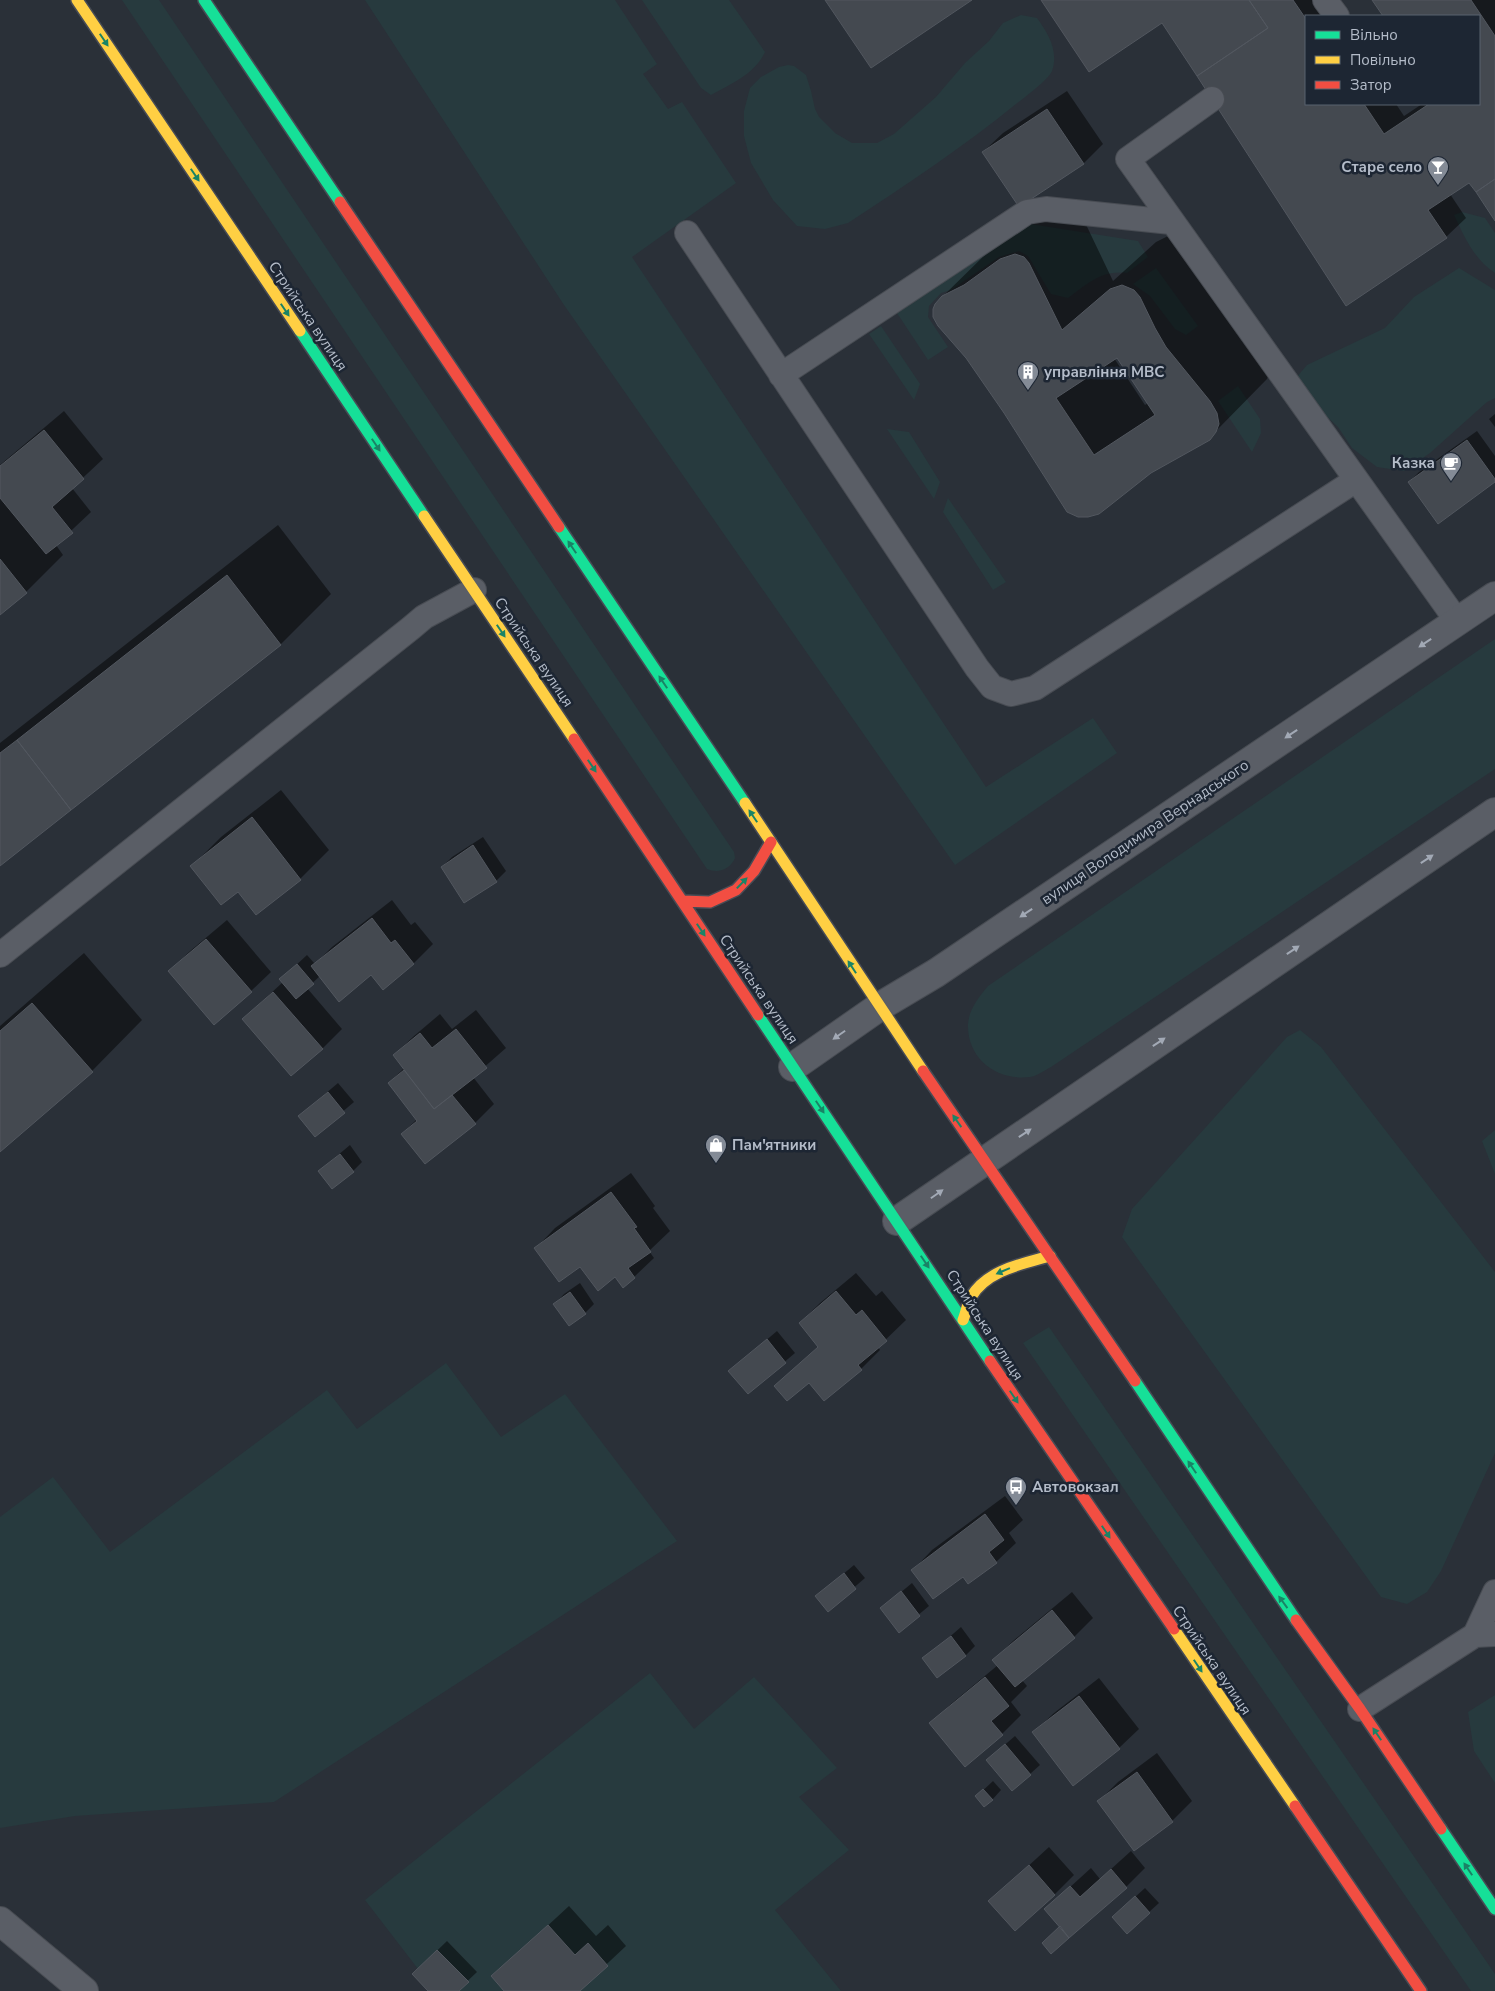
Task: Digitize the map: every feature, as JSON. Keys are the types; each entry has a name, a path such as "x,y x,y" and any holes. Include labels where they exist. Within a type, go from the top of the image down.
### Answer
{"main road":[{"name":"Стрийська вулиця","path":"77,0 1060,1464 1421,1991"},
{"path":"204,0 771,842 879,1008 1050,1256 1277,1594 1360,1709 1495,1909"},
{"path":"682,901 710,902 736,890 754,871 771,842"},
{"path":"964,1320 971,1297 991,1276 1017,1265 1050,1256"}],"street":[{"name":"вулиця Володимира Вернадського","path":"793,1067 879,1008 936,973 1495,596"},
{"path":"897,1221 1495,812"},
{"path":"0,1921 84,1991"}],"lane":[{"path":"1325,0 1336,15"},
{"path":"1212,100 1128,159 1457,621"},
{"path":"781,375 1027,212 1046,209 1172,222"},
{"path":"687,233 977,668 992,687 1011,694 1035,688 1356,480"},
{"path":"0,955 411,628 424,618 474,590"},
{"path":"1360,1709 1485,1634 1495,1592"}],"green space":[{"path":"122,0 159,0 734,852 735,858 727,868 720,871 707,869"},
{"path":"365,0 615,0 657,64 643,74 668,109 682,102 736,183 632,257 986,787 1093,718 1117,753 955,865 564,305"},
{"path":"642,0 729,0 765,52 761,60 749,72 711,95 701,88"},
{"path":"1021,15 1037,18 1045,30 1053,49 1054,64 1052,71 1036,88 976,135 848,223 825,229 797,226 773,200 751,163 744,136 744,111 750,88 761,77 779,67 794,66 806,75 819,117 835,133 852,143 877,143 894,134 936,97 965,63 989,41 1003,23"},
{"path":"1462,212 1485,218 1495,233 1495,273 1481,261 1466,240 1454,215"},
{"path":"1024,223 1138,241 1148,257 1127,273 1102,276 1068,298 1051,294 1028,256 1019,251 999,257 951,290 941,293 929,306 928,317 948,347 928,360 895,310"},
{"path":"1156,268 1198,326 1186,335 1175,329 1150,296 1133,284"},
{"path":"1459,268 1495,290 1495,398 1487,402 1430,453 1404,471 1377,467 1352,448 1338,427 1306,397 1296,378 1307,365 1385,328 1414,297"},
{"path":"881,326 920,384 914,400 869,334"},
{"path":"1238,386 1260,419 1261,433 1252,452 1218,401"},
{"path":"887,429 909,432 940,482 934,499"},
{"path":"948,498 1006,582 993,590 943,512"},
{"path":"1495,639 1495,769 1041,1073 1030,1077 1006,1075 986,1065 978,1057 969,1036 968,1024 972,1008 988,986"},
{"path":"1300,1030 1321,1047 1495,1272 1495,1453 1441,1571 1427,1592 1407,1604 1381,1597 1122,1237 1132,1209 1287,1037"},
{"path":"1495,1130 1495,1174 1482,1141"},
{"path":"1049,1327 1495,1974 1495,1991 1471,1991 1023,1343"},
{"path":"446,1363 501,1437 565,1394 677,1541 274,1802 75,1816 0,1828 0,1517 53,1477 110,1552 327,1390 357,1429"},
{"path":"650,1673 694,1729 754,1677 837,1768 799,1797 849,1850 775,1910 841,1991 435,1991 365,1900"},
{"path":"1495,1695 1495,1783 1474,1751 1468,1712"}],"building":[{"path":"825,0 972,0 871,68"},
{"path":"1041,0 1249,0 1268,28 1197,76 1162,23 1089,72"},
{"path":"1249,0 1293,0 1305,18 1305,105 1365,105 1384,134 1428,105 1480,105 1480,15 1382,15 1372,0 1471,0 1495,36 1495,179 1476,192 1469,183 1428,210 1447,238 1346,306 1197,76 1268,28"},
{"path":"1047,109 1084,164 1019,207 982,152"},
{"path":"1495,179 1495,221 1476,192"},
{"name":"управління МВС","path":"1015,254 1024,257 1029,263 1062,330 1110,289 1122,285 1134,290 1140,297 1166,347 1210,401 1217,413 1219,424 1210,440 1151,473 1099,514 1078,517 1067,512 1004,413 966,358 938,326 933,317 935,304 942,296 964,285 1000,259","holes":["1117,358 1155,415 1094,455 1056,398"]},
{"path":"44,430 84,479 52,507 73,533 46,554 0,498 0,466"},
{"name":"Казка","path":"1467,440 1495,479 1495,482 1438,524 1408,482"},
{"path":"0,559 27,593 0,615"},
{"path":"227,575 281,645 71,810 17,740"},
{"path":"17,740 71,810 0,866 0,753"},
{"path":"252,817 301,880 256,915 238,892 221,905 190,866"},
{"path":"473,845 497,882 464,903 441,867"},
{"path":"372,918 391,943 395,940 414,964 383,990 371,975 339,1002 311,966"},
{"path":"206,939 252,992 214,1025 168,971"},
{"path":"297,964 314,984 296,999 279,979"},
{"path":"273,992 323,1049 291,1076 242,1019"},
{"path":"32,1003 93,1072 0,1152 0,1031"},
{"path":"456,1029 487,1068 434,1109 393,1055 420,1033 432,1048"},
{"path":"404,1070 434,1109 452,1095 476,1124 425,1164 401,1134 417,1121 388,1083"},
{"path":"328,1092 345,1113 315,1137 298,1116"},
{"path":"340,1154 354,1172 332,1189 318,1171"},
{"path":"611,1192 637,1227 634,1228 651,1252 628,1268 635,1278 623,1288 615,1277 598,1291 580,1267 559,1282 534,1248"},
{"path":"836,1291 856,1315 862,1310 887,1341 858,1365 862,1370 824,1401 809,1383 787,1401 774,1386 818,1347 799,1323"},
{"path":"570,1292 586,1314 569,1326 553,1304"},
{"path":"767,1339 786,1363 748,1394 728,1371"},
{"path":"985,1514 1004,1540 989,1552 997,1563 968,1584 963,1577 933,1599 911,1570"},
{"path":"844,1573 856,1589 828,1612 815,1596"},
{"path":"901,1591 920,1616 899,1633 880,1608"},
{"path":"1052,1610 1075,1638 1015,1687 992,1660"},
{"path":"951,1636 966,1656 937,1678 922,1658"},
{"path":"985,1677 1009,1706 991,1721 1003,1735 965,1767 929,1723"},
{"path":"1079,1696 1120,1749 1073,1786 1032,1732"},
{"path":"1005,1744 1031,1775 1012,1791 986,1760"},
{"path":"1137,1772 1173,1822 1134,1851 1097,1801"},
{"path":"983,1789 993,1800 984,1807 975,1796"},
{"path":"1029,1865 1055,1895 1015,1931 988,1901"},
{"path":"1111,1869 1127,1888 1069,1938 1044,1909 1070,1886 1080,1897"},
{"path":"1135,1896 1150,1913 1127,1934 1112,1917"},
{"path":"548,1925 575,1955 588,1943 608,1966 580,1991 504,1991 491,1976"},
{"path":"1060,1926 1069,1938 1051,1954 1042,1943"},
{"path":"437,1950 469,1982 459,1991 428,1991 412,1974"}],"traffic: fast":[{"path":"204,0 340,202"},
{"path":"300,331 424,516"},
{"path":"559,527 745,803"},
{"path":"758,1015 990,1361"},
{"path":"1135,1381 1296,1620"},
{"path":"1441,1829 1495,1909"}],"traffic: slow":[{"path":"77,0 300,331"},
{"path":"424,516 574,739"},
{"path":"745,803 923,1071"},
{"path":"963,1320 971,1297 986,1280 1006,1269 1050,1256"},
{"path":"1174,1629 1295,1806"}],"traffic: jam":[{"path":"340,202 559,527"},
{"path":"574,739 758,1015"},
{"path":"682,901 710,902 736,890 754,871 771,842"},
{"path":"923,1071 1135,1381"},
{"path":"990,1361 1174,1629"},
{"path":"1296,1620 1360,1709 1441,1829"},
{"path":"1295,1806 1421,1991"}],"place":[{"name":"Старе село","path":"1438,186"},
{"name":"управління МВС","path":"1028,391"},
{"name":"Казка","path":"1451,482"},
{"name":"Пам'ятники","path":"716,1164"},
{"name":"Автовокзал","path":"1016,1506"}]}
